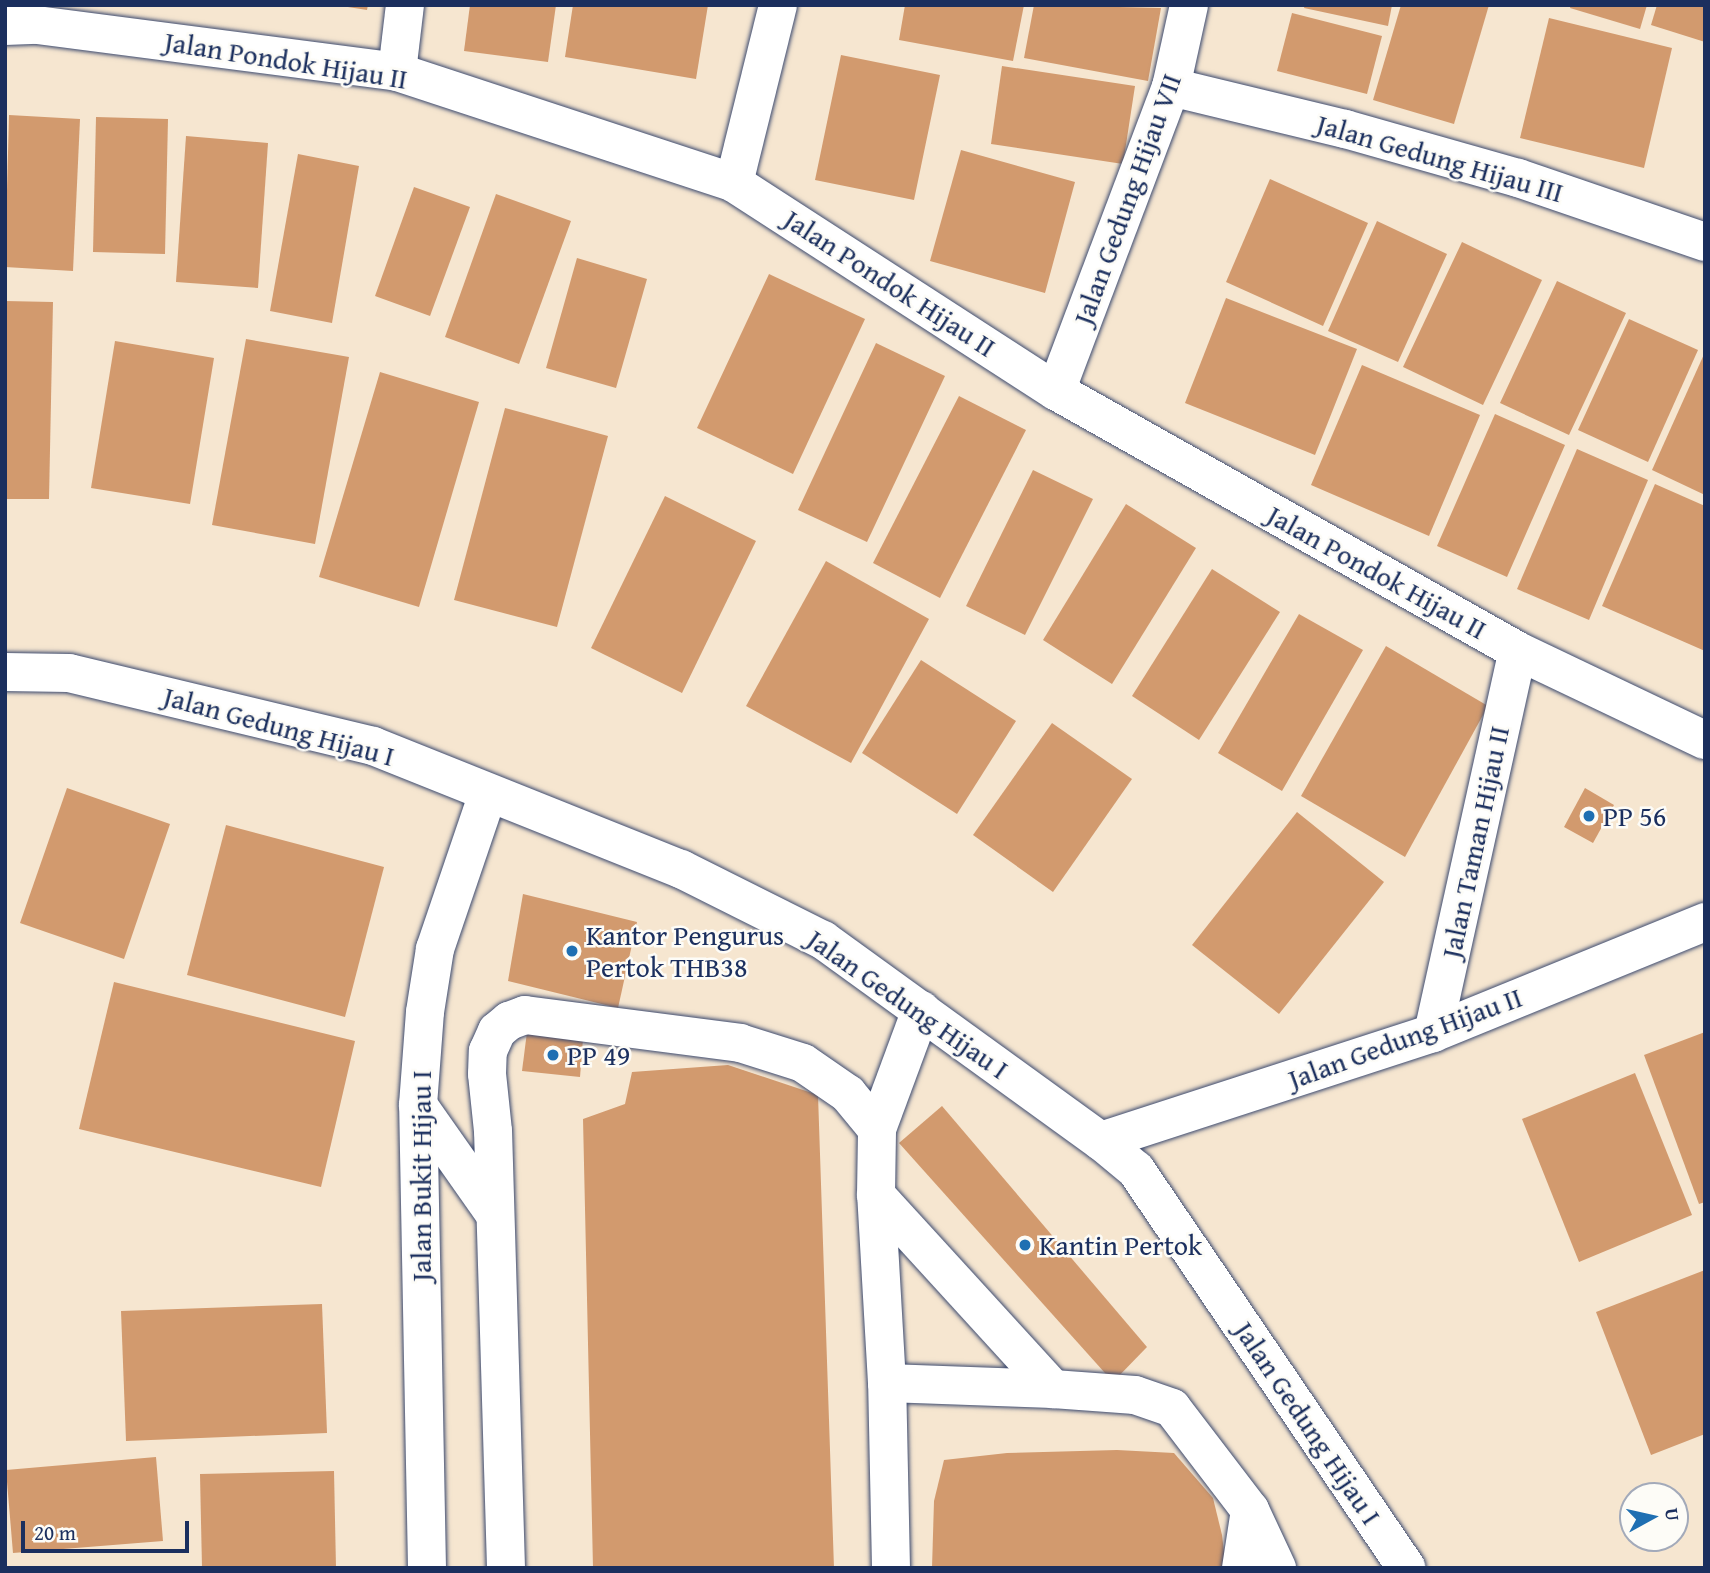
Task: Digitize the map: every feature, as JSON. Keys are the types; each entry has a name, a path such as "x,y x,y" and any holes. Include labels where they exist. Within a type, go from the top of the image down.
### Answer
{"street":[{"path":"397,72 405,5"},
{"path":"734,183 778,5"},
{"name":"Jalan Gedung Hijau VII","path":"1056,391 1171,87 1189,5"},
{"name":"Jalan Pondok Hijau II","path":"27,19 397,72 734,183 1056,391 1518,651 1705,740"},
{"name":"Jalan Gedung Hijau III","path":"1171,87 1345,129 1518,178 1705,242"},
{"name":"Jalan Taman Hijau II","path":"1433,1033 1518,651"},
{"name":"Jalan Gedung Hijau I","path":"5,672 69,673 373,746 681,869 823,940 1101,1140 1136,1170 1406,1568"},
{"name":"Jalan Bukit Hijau I","path":"427,1568 418,1105 425,1012 435,949 488,793"},
{"name":"Jalan Gedung Hijau II","path":"1101,1140 1433,1033 1705,922"},
{"path":"891,1568 887,1383 876,1195 877,1129 921,1010"},
{"path":"506,1568 488,1051 497,1031 509,1021 524,1015 740,1042 803,1063 848,1094 877,1129"},
{"path":"418,1105 494,1213"},
{"path":"876,1195 1053,1389"},
{"path":"887,1383 1135,1395 1172,1408 1250,1510 1276,1568"},
{"path":"1241,1568 1250,1510"}],"building":[{"path":"335,5 368,5 367,10"},
{"path":"470,5 556,5 548,62 464,51"},
{"path":"573,5 708,5 696,79 565,57"},
{"path":"905,5 1024,5 1013,61 899,40"},
{"path":"1034,5 1161,8 1148,81 1024,58"},
{"path":"1305,5 1392,5 1388,26 1304,8"},
{"path":"1401,5 1489,5 1454,124 1373,100"},
{"path":"1571,5 1647,5 1640,29 1570,8"},
{"path":"1657,5 1705,5 1705,42 1651,25"},
{"path":"1292,13 1382,36 1367,94 1277,71"},
{"path":"1549,18 1672,48 1644,168 1520,138"},
{"path":"841,55 940,75 914,200 815,180"},
{"path":"1002,66 1135,86 1123,164 991,144"},
{"path":"9,115 80,119 73,271 5,267"},
{"path":"96,117 168,119 165,254 93,252"},
{"path":"186,136 268,143 258,288 176,282"},
{"path":"961,150 1075,182 1045,293 930,261"},
{"path":"298,154 359,166 332,323 270,311"},
{"path":"1270,179 1368,223 1323,326 1226,282"},
{"path":"414,187 470,207 430,316 375,296"},
{"path":"496,194 571,221 519,364 445,337"},
{"path":"1377,221 1447,254 1398,362 1328,331"},
{"path":"1462,242 1542,280 1483,405 1403,367"},
{"path":"577,258 647,279 616,388 546,368"},
{"path":"769,274 865,319 793,474 697,428"},
{"path":"1557,281 1626,313 1569,435 1500,403"},
{"path":"1226,298 1357,349 1315,455 1185,403"},
{"path":"5,301 53,302 49,499 5,499"},
{"path":"1629,319 1698,350 1648,462 1578,430"},
{"path":"246,339 349,357 315,544 212,525"},
{"path":"115,341 214,358 190,504 91,488"},
{"path":"876,343 945,376 867,542 798,510"},
{"path":"1705,352 1705,495 1652,470"},
{"path":"1362,365 1480,415 1429,536 1311,485"},
{"path":"380,372 479,402 419,607 319,577"},
{"path":"959,396 1026,430 940,598 873,563"},
{"path":"505,408 608,436 557,627 454,600"},
{"path":"1495,414 1565,445 1507,577 1437,546"},
{"path":"1577,449 1648,480 1589,620 1517,589"},
{"path":"1033,470 1093,499 1025,635 966,606"},
{"path":"1655,484 1705,506 1705,651 1602,606"},
{"path":"665,496 756,541 682,693 591,648"},
{"path":"1126,504 1196,548 1112,684 1043,640"},
{"path":"826,561 929,619 851,763 746,706"},
{"path":"1212,569 1280,612 1199,740 1132,696"},
{"path":"1299,614 1363,650 1282,791 1218,753"},
{"path":"1386,646 1488,706 1405,857 1301,796"},
{"path":"921,660 1016,721 957,814 862,753"},
{"path":"1052,723 1132,779 1053,892 973,835"},
{"path":"67,788 170,824 124,959 20,923"},
{"name":"PP 56","path":"1585,788 1614,805 1593,843 1564,827"},
{"path":"1297,812 1384,882 1279,1014 1192,945"},
{"path":"226,825 384,867 345,1017 187,975"},
{"name":"Kantor Pengurus Pertok THB38","path":"523,894 637,922 618,1008 508,981"},
{"path":"114,982 355,1041 321,1187 79,1129"},
{"name":"PP 49","path":"527,1032 583,1039 580,1077 522,1071"},
{"path":"1705,1032 1705,1202 1699,1204 1644,1055"},
{"path":"728,1065 818,1095 834,1568 593,1568 583,1119 625,1104 632,1072"},
{"path":"1635,1073 1692,1215 1579,1262 1522,1119"},
{"name":"Kantin Pertok","path":"942,1106 1147,1347 1113,1382 899,1143"},
{"path":"1705,1270 1705,1434 1651,1455 1596,1312"},
{"path":"322,1304 327,1433 126,1441 121,1311"},
{"path":"1117,1450 1174,1453 1213,1498 1226,1568 932,1568 934,1501 944,1460 1007,1453"},
{"path":"156,1457 163,1541 13,1553 6,1470"},
{"path":"334,1471 336,1568 202,1568 200,1474"}],"place":[{"name":"PP 56","path":"1589,816"},
{"name":"Kantor Pengurus Pertok THB38","path":"572,951"},
{"name":"PP 49","path":"553,1055"},
{"name":"Kantin Pertok","path":"1025,1245"}]}
